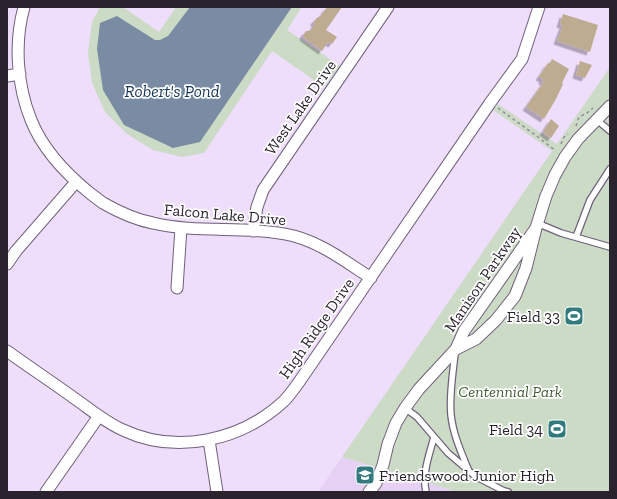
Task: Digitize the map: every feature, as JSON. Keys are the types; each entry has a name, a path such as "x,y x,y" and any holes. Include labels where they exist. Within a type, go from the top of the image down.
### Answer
{"street":[{"name":"Falcon Lake Drive","path":"24,7 18,50 23,96 31,120 52,157 76,182 103,203 129,216 153,223 181,228 278,233 318,244 370,278"},
{"name":"West Lake Drive","path":"253,231 256,207 263,190 388,7"},
{"name":"High Ridge Drive","path":"7,351 99,416 122,430 141,437 165,442 209,440 232,434 252,425 269,414 285,400 299,382 522,59 539,7"},
{"path":"7,76 20,74"},
{"name":"Manison Parkway","path":"456,349 476,339 496,320 515,296 526,268 546,196 555,175 578,140 610,106"},
{"path":"7,264 16,251 76,182"},
{"name":"Manison Parkway","path":"368,492 376,483 396,423 405,408 419,389 456,349 464,331 537,226"},
{"path":"177,288 181,228"},
{"path":"46,492 99,416"},
{"path":"209,440 217,492"}],"lane":[{"path":"600,117 610,131"},
{"path":"576,237 590,200 610,169"},
{"path":"537,226 610,247"},
{"path":"456,349 452,382 451,415 456,441 468,470"},
{"path":"405,408 417,417 448,453 475,476 508,492"},
{"path":"426,492 424,484 425,467 434,437"}],"path":[{"path":"496,107 528,129 557,152"},
{"path":"574,129 579,117 594,107 600,117"},
{"path":"560,147 564,137 570,133"}],"shaded area":[{"name":"Friendswood Junior High","path":"342,457 458,492 318,492"}],"green space":[{"path":"100,7 123,7 159,32 176,7 302,7 287,30 340,66 324,87 272,51 204,153 182,157 153,150 127,134 105,112 92,83 88,53 92,22"},
{"name":"Centennial Park","path":"610,67 610,492 458,492 342,457 552,151 493,110 498,104 557,144"}],"water":[{"name":"Robert's Pond","path":"190,7 292,7 200,142 173,148 124,125 103,90 97,49 100,23 117,16 155,40 160,40 168,36"}],"building":[{"path":"327,7 342,7 326,30 337,37 332,44 328,42 322,51 304,38 303,35 306,31 310,31 315,24 314,21 320,17"},
{"path":"563,14 598,25 590,52 557,41 563,25 560,24"},
{"path":"552,59 569,69 556,99 544,119 526,107 544,82 542,81 543,79 539,77"},
{"path":"580,61 592,65 585,78 576,75"},
{"path":"551,119 559,126 551,138 543,132"}],"place":[{"name":"Field 33","path":"574,316"},
{"name":"Field 34","path":"557,429"},
{"name":"Friendswood Junior High","path":"365,475"}]}
